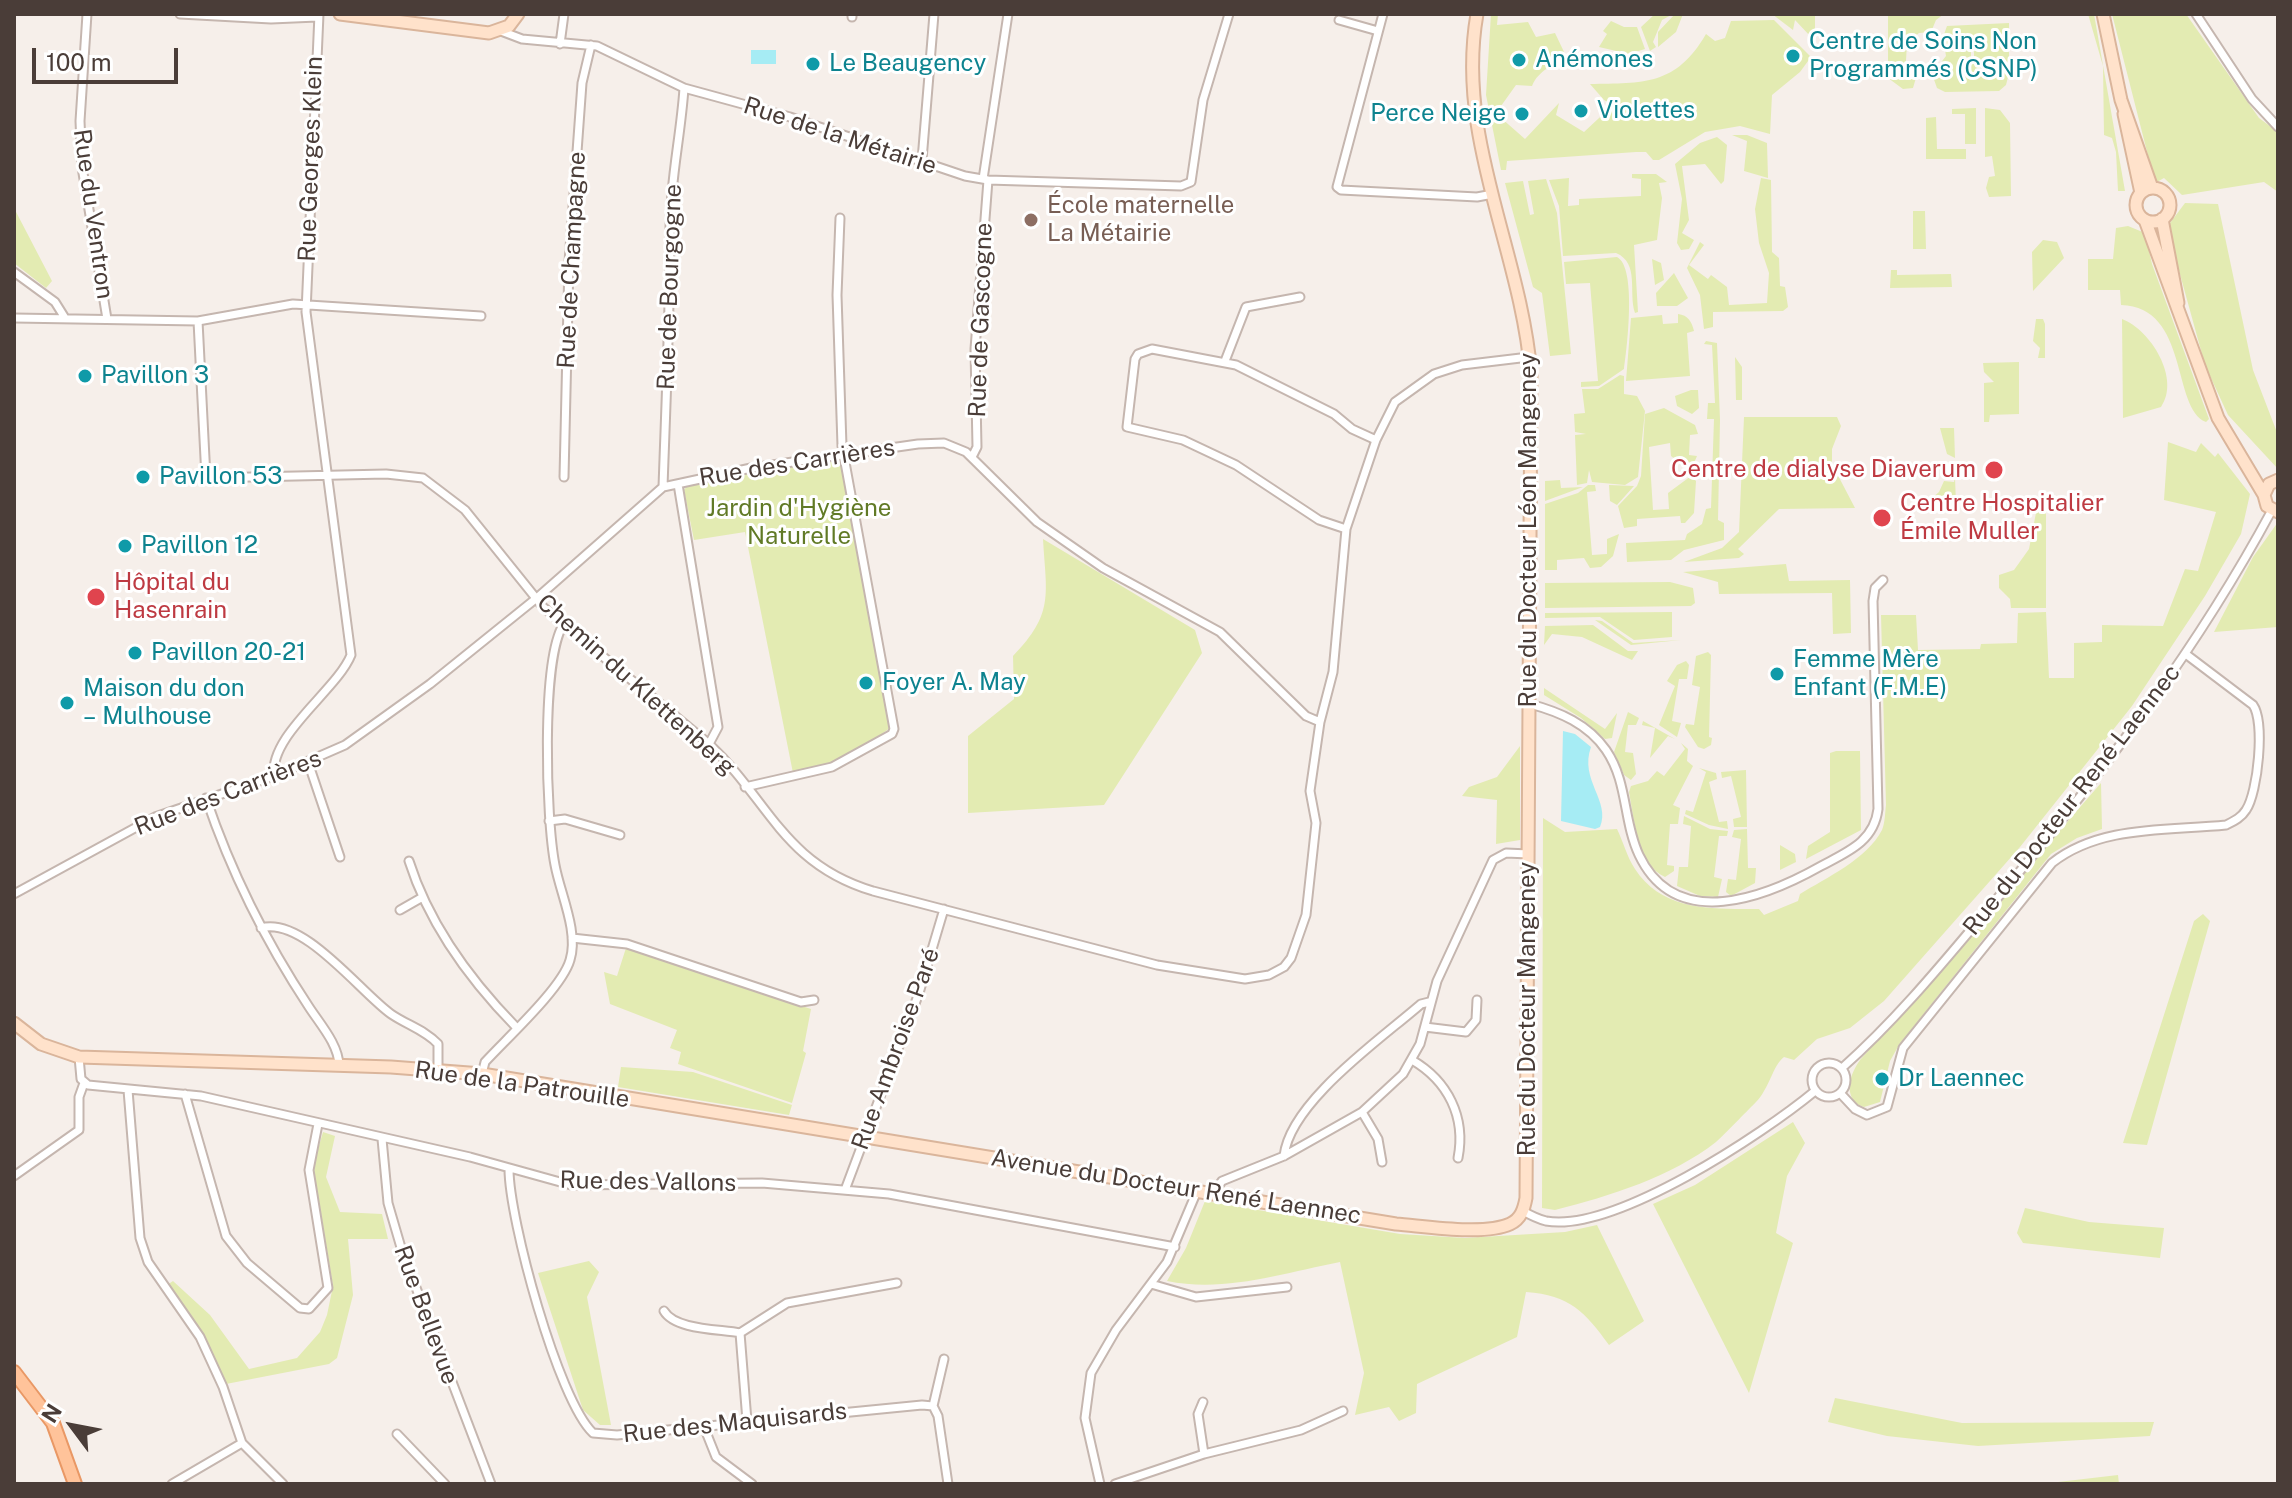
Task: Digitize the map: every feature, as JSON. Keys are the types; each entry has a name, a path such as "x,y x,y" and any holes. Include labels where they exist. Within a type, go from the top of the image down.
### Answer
{"main road":[{"path":"14,1372 53,1423 75,1484"}],"street":[{"name":"Rue du Ventron","path":"87,14 80,121 82,167 107,319"},
{"path":"180,14 271,19 318,15"},
{"path":"340,14 489,33 501,31 518,14"},
{"path":"560,44 564,14"},
{"path":"922,160 934,14"},
{"name":"Rue de Gascogne","path":"972,457 977,447 975,349 985,180 1008,14"},
{"name":"Rue de la Métairie","path":"501,31 512,37 591,45 684,88 790,117 985,180 1174,186 1191,182 1203,100 1229,14"},
{"path":"1383,14 1338,180 1341,190 1477,197 1493,194"},
{"name":"Rue du Docteur Léon Mangeney","path":"1477,14 1471,62 1472,102 1522,303 1530,357 1529,765"},
{"path":"2103,14 2124,109 2124,128 2146,191"},
{"path":"2196,14 2252,99 2278,127"},
{"name":"Rue Georges Klein","path":"306,304 318,15"},
{"path":"1339,20 1378,31"},
{"name":"Rue de Champagne","path":"564,477 569,262 582,83 591,45"},
{"name":"Rue de Bourgogne","path":"663,487 666,330 672,260 670,230 684,88"},
{"path":"2146,191 2161,191 2169,202 2162,219 2178,304"},
{"path":"2146,191 2136,207 2145,220 2178,304 2208,394 2228,439 2275,511"},
{"path":"745,787 832,767 892,734 894,729 845,454 837,295 840,218"},
{"path":"2145,220 2162,219"},
{"path":"14,272 55,302 65,318"},
{"path":"1225,361 1246,307 1300,297"},
{"path":"274,776 273,766 286,741 351,655 306,304"},
{"path":"14,318 198,321 306,304 481,316"},
{"name":"Chemin du Klettenberg","path":"198,321 206,478 386,474 423,478 465,510 563,625 709,744 796,849 837,877 873,891 1157,965 1245,979 1269,975 1291,958 1306,915 1316,823 1310,791 1320,722 1333,672 1346,529 1376,440 1395,402 1434,374 1462,365 1530,357"},
{"path":"1346,529 1319,520 1236,465 1183,440 1127,427 1133,367 1138,354 1152,349 1197,359 1225,361 1334,414 1352,429 1376,440"},
{"name":"Rue des Carrières","path":"14,894 155,817 274,776 345,745 430,684 538,597 663,487 751,468 845,454 944,443 972,457 1037,522 1103,568 1220,632 1306,716 1320,722"},
{"path":"2244,462 2276,480 2264,495"},
{"path":"678,484 718,727 709,744"},
{"name":"Rue du Docteur René Laennec","path":"1842,1068 1981,917 2091,783 2187,655 2275,511"},
{"path":"1530,704 1579,723 1607,751 1617,770 1639,855 1661,883 1683,897 1705,902 1759,895 1847,852 1874,828 1878,809 1872,615 1875,588 1883,580"},
{"path":"482,1074 485,1062 564,976 572,958 572,938 554,864 547,780 554,649 563,625"},
{"path":"1840,1093 1855,1109 1867,1115 1887,1107 1903,1048 2044,872 2070,848 2104,836 2226,825 2243,815 2255,787 2259,717 2253,705 2187,655"},
{"path":"308,762 340,857"},
{"name":"Rue du Docteur Mangeney","path":"1523,1211 1526,1198 1529,765"},
{"path":"206,798 225,850 261,928 334,1046 339,1066"},
{"path":"549,821 565,819 620,835"},
{"path":"1213,1194 1222,1181 1284,1156 1362,1112 1388,1092 1412,1060 1425,1027 1429,1002 1493,860 1506,853 1529,854"},
{"path":"409,861 421,898 481,990 516,1027"},
{"path":"400,910 421,898"},
{"name":"Rue Ambroise Paré","path":"845,1190 919,993 944,909"},
{"path":"261,928 280,928 314,946 370,998 400,1020 427,1033 438,1044 438,1069"},
{"path":"572,938 627,944 801,1002 814,1000"},
{"path":"1425,1027 1466,1032 1476,1020 1477,1000"},
{"path":"1284,1156 1285,1143 1314,1099 1421,1004 1429,1002"},
{"path":"14,1023 41,1044 79,1057 84,1083 79,1097 79,1130 14,1176"},
{"name":"Rue de la Patrouille","path":"79,1057 438,1069 866,1137"},
{"path":"1412,1060 1440,1082 1453,1104 1462,1136 1458,1158"},
{"path":"1828,1062 1842,1068 1846,1078 1840,1093 1827,1097 1815,1091 1811,1076 1815,1069 1828,1062"},
{"name":"Rue des Vallons","path":"84,1083 185,1094 470,1157 571,1185 762,1183 889,1194 1175,1247"},
{"path":"128,1090 140,1238 145,1253 157,1277 187,1314 200,1337 223,1387 242,1443 283,1484"},
{"path":"1523,1211 1543,1220 1558,1221 1618,1208 1696,1170 1762,1130 1815,1091"},
{"path":"185,1094 226,1236 247,1263 291,1305 309,1309 328,1288 309,1170 318,1124"},
{"path":"1362,1112 1378,1139 1382,1162"},
{"name":"Avenue du Docteur René Laennec","path":"866,1137 1396,1224 1487,1228 1510,1224 1523,1211"},
{"name":"Rue Bellevue","path":"382,1139 388,1203 402,1251 491,1484"},
{"name":"Rue des Maquisards","path":"509,1169 533,1285 553,1349 584,1424 601,1435 933,1406"},
{"path":"1100,1484 1085,1418 1091,1373 1116,1330 1175,1247 1197,1191"},
{"path":"664,1311 678,1322 740,1333 787,1303 897,1283"},
{"path":"1151,1284 1196,1297 1287,1287"},
{"path":"740,1333 747,1421"},
{"path":"944,1359 933,1406 938,1416 948,1484"},
{"path":"1203,1402 1198,1414 1204,1454"},
{"path":"1115,1484 1204,1454 1301,1430 1343,1411"},
{"path":"704,1427 716,1457 752,1484"},
{"path":"397,1434 445,1484"},
{"path":"172,1484 242,1443"}],"green space":[{"path":"1491,14 1498,14 1497,25 1528,22 1536,37 1555,33 1565,54 1532,86 1516,85 1501,106 1500,117 1525,139 1559,103 1556,115 1584,132 1613,105 1590,84 1657,78 1683,64 1706,34 1715,41 1725,38 1731,21 1774,20 1811,57 1800,72 1772,95 1770,134 1740,126 1705,132 1659,160 1653,160 1646,152 1636,152 1507,161 1506,170 1501,170 1486,95"},
{"path":"1655,14 1673,14 1662,20 1653,42 1656,47 1650,51 1641,27"},
{"path":"1675,14 1683,14 1676,32 1658,47 1658,32"},
{"path":"1772,14 1815,14 1815,49 1810,47 1811,37 1795,20 1793,30"},
{"path":"1888,14 1944,14 1936,20 1931,32 1919,33 1907,43 1906,61 1918,71 1913,88 1903,89 1888,78"},
{"path":"2088,14 2094,14 2125,191 2118,191 2116,152 2112,138 2104,135 2103,66"},
{"path":"2112,14 2186,14 2259,118 2278,132 2278,192 2264,182 2182,195 2164,178 2155,183"},
{"path":"1611,21 1624,27 1637,27 1645,49 1629,54 1599,47 1607,34 1603,31"},
{"path":"2009,23 2009,66 1974,60 1974,52 1971,52 1971,62 2010,69 2006,85 1999,91 1945,92 1937,88 1932,74 1946,56 1943,37 1947,26"},
{"path":"1976,108 1976,144 1965,144 1965,114 1952,114 1952,109"},
{"path":"1985,108 2000,110 2010,123 2011,196 1989,197 1986,188 1989,177 1995,176 1992,156 1985,157"},
{"path":"1936,117 1937,149 1966,149 1966,159 1926,159 1926,118"},
{"path":"1732,135 1747,135 1767,143 1768,178 1744,171 1747,141"},
{"path":"1717,137 1727,145 1724,181 1721,184 1705,164 1682,166 1689,220 1682,233 1694,240 1689,249 1681,250 1677,243 1682,199 1675,164 1700,143"},
{"path":"1632,174 1656,174 1667,182 1659,183 1662,198 1657,240 1634,245 1638,312 1635,313 1631,271 1623,258 1616,253 1563,256 1559,206 1549,180 1569,178 1568,206 1579,205 1579,199 1641,196 1641,179 1632,178"},
{"path":"1761,178 1771,180 1772,252 1779,258 1780,286 1785,287 1788,307 1783,311 1713,312 1713,327 1704,329 1700,295 1687,268 1700,242 1704,245 1689,265 1708,279 1711,275 1727,287 1729,305 1767,303 1769,273 1759,243 1755,209"},
{"path":"1546,179 1557,213 1571,354 1550,356 1542,293 1533,287 1505,183 1523,181 1530,215 1534,214 1528,181"},
{"path":"2185,203 2218,204 2253,370 2278,435 2278,469 2228,415 2205,365 2167,227"},
{"path":"14,208 52,281 46,288 14,263"},
{"path":"1913,211 1925,211 1926,249 1913,249"},
{"path":"2128,226 2145,233 2152,264 2209,419 2206,422 2195,413 2169,339 2158,322 2143,310 2121,305 2120,290 2088,290 2088,259 2113,259 2116,228"},
{"path":"2043,240 2057,242 2064,258 2033,291 2032,252"},
{"path":"1617,257 1623,264 1629,291 1624,369 1599,386 1581,387 1581,382 1598,381 1590,283 1566,284 1564,262"},
{"path":"1652,259 1661,263 1664,280 1655,285"},
{"path":"1891,270 1897,270 1897,275 1951,274 1952,287 1890,288"},
{"path":"1674,273 1688,298 1677,306 1657,306 1656,293"},
{"path":"1678,314 1689,320 1694,331 1687,333 1690,376 1626,381 1631,318 1662,315 1663,324 1678,323"},
{"path":"2036,319 2043,319 2045,324 2045,358 2038,358 2040,348 2033,341"},
{"path":"2122,319 2143,333 2152,344 2165,370 2167,383 2161,407 2123,418"},
{"path":"1706,341 1717,343 1720,420 1718,520 1724,523 1724,540 1684,550 1671,560 1627,562 1626,543 1685,540 1687,534 1702,524 1706,509 1711,508 1714,419 1707,419 1708,403 1715,403 1712,345 1704,344"},
{"path":"1735,357 1742,367 1742,400 1736,400"},
{"path":"2019,362 2019,414 1990,415 1989,422 1984,422 1984,383 1994,382 1984,372 1983,363"},
{"path":"1620,375 1624,376 1624,394 1637,396 1645,411 1638,477 1625,485 1592,482 1589,470 1587,483 1577,485 1575,435 1586,434 1575,432 1574,414 1585,413 1582,389 1598,389"},
{"path":"1698,390 1699,408 1692,414 1677,406 1675,396"},
{"path":"1664,408 1695,425 1698,434 1690,435 1689,455 1697,456 1694,463 1685,467 1671,456 1670,443 1649,447 1653,510 1669,509 1668,493 1691,476 1696,481 1694,513 1685,523 1681,523 1680,516 1637,519 1637,526 1624,528 1618,506 1637,486 1641,476 1645,414"},
{"path":"1744,417 1837,417 1841,426 1832,449 1832,464 1855,508 1779,509 1738,549 1744,554 1739,558 1684,562 1722,548 1739,532"},
{"path":"1940,428 1954,428 1955,458 1947,454"},
{"path":"2168,442 2196,452 2201,443 2215,457 2218,453 2250,494 2241,534 2205,596 2132,706 2020,847 1884,1001 1850,1028 1817,1039 1794,1060 1784,1057 1760,1097 1716,1142 1680,1165 1639,1184 1555,1210 1542,1208 1543,818 1565,832 1617,829 1635,869 1647,883 1675,901 1707,908 1759,909 1764,915 1798,901 1800,894 1867,850 1883,827 1886,805 1881,615 1916,615 1918,650 1980,649 1981,644 2017,643 2018,613 2046,612 2049,678 2074,678 2074,643 2102,642 2102,625 2163,626 2185,569 2198,571 2216,512 2164,500"},
{"name":"Jardin d'Hygiène Naturelle","path":"826,461 843,461 891,727 830,764 804,773 793,773 745,532 694,540 684,490 689,483"},
{"path":"1955,477 1956,505 1924,505 1939,492 1944,481 1954,482"},
{"path":"1560,480 1561,488 1583,487 1545,501 1545,481"},
{"path":"1588,485 1595,485 1596,491 1587,492 1592,555 1607,554 1607,539 1619,534 1613,556 1601,567 1590,568 1584,558 1557,560 1557,570 1545,570 1545,504 1578,493"},
{"path":"1609,485 1634,486 1617,505 1610,501"},
{"path":"2040,492 2046,492 2046,608 2011,608 2010,599 1999,588 1999,575 2014,570 2029,549"},
{"path":"2278,522 2278,627 2214,632 2253,557"},
{"path":"1043,539 1195,630 1202,653 1104,805 968,813 968,736 1014,699 1013,656 1036,627 1045,602"},
{"path":"1786,564 1789,581 1850,580 1851,633 1833,634 1832,593 1719,594 1718,582 1683,572"},
{"path":"1670,582 1693,588 1695,603 1691,606 1545,608 1545,583"},
{"path":"1672,612 1672,637 1634,640 1600,617 1545,618 1545,613"},
{"path":"1595,620 1602,621 1633,643 1681,640 1631,645"},
{"path":"1593,625 1628,651 1638,651 1632,660 1582,637 1552,634 1544,645 1545,626"},
{"path":"1708,652 1711,655 1709,737 1712,738 1711,745 1704,749 1698,747 1685,727 1686,724 1694,725 1700,687 1692,685 1696,656"},
{"path":"1686,661 1689,665 1687,679 1679,679 1672,721 1681,723 1677,737 1659,725 1675,686 1667,681 1677,665"},
{"path":"1544,688 1605,729 1617,713 1612,738 1605,739 1581,718 1544,695"},
{"path":"1628,712 1639,718 1636,725 1628,725 1625,752 1633,753 1636,774 1631,780 1624,775 1614,752"},
{"path":"1643,721 1675,739 1668,736 1650,758 1655,728 1642,725"},
{"path":"1681,743 1688,749 1687,761 1693,766 1673,805 1680,808 1678,824 1670,824 1667,865 1674,866 1674,871 1665,877 1648,862 1643,852 1629,792 1631,786 1648,781 1657,771 1664,776 1685,749"},
{"path":"1520,746 1520,840 1496,844 1497,800 1462,796 1469,787 1497,777"},
{"path":"1860,751 1861,830 1806,859 1808,846 1830,832 1830,753"},
{"path":"1699,768 1716,773 1717,779 1709,782 1719,822 1727,821 1728,829 1709,825 1685,814 1686,810 1693,812 1706,772"},
{"path":"1746,770 1747,827 1734,827 1733,819 1741,817 1731,776 1722,778 1721,772"},
{"path":"2101,783 2102,829 2077,838 2051,854 1899,1045 1890,1061 1880,1102 1864,1107 1856,1104 1850,1093 1850,1082 1860,1060"},
{"path":"1684,816 1710,829 1728,831 1727,836 1719,836 1714,877 1722,879 1718,897 1700,896 1677,886 1679,867 1688,867 1691,826 1683,824"},
{"path":"1747,829 1748,868 1756,868 1755,883 1731,896 1726,892 1728,879 1736,880 1741,839 1732,837 1734,830"},
{"path":"1780,845 1795,854 1796,862 1780,870"},
{"path":"2203,914 2210,921 2147,1145 2123,1143 2194,921"},
{"path":"626,948 811,1009 803,1051 806,1053 792,1103 678,1064 681,1052 670,1048 677,1030 610,1004 604,972 617,976"},
{"path":"621,1067 693,1072 792,1105 789,1115 618,1087"},
{"path":"1793,1122 1805,1143 1787,1176 1776,1233 1793,1243 1749,1393 1653,1204 1695,1185"},
{"path":"323,1132 335,1136 326,1177 340,1212 382,1214 388,1239 348,1239 353,1295 337,1358 329,1364 226,1384 191,1315 167,1285 173,1281 210,1315 249,1369 297,1358 320,1332 333,1286 313,1166"},
{"path":"1205,1201 1400,1234 1465,1238 1565,1232 1597,1225 1644,1321 1609,1345 1575,1307 1554,1297 1526,1292 1517,1337 1417,1384 1416,1413 1399,1421 1389,1407 1355,1415 1364,1373 1340,1262 1232,1283 1210,1285 1167,1281 1186,1248"},
{"path":"2025,1208 2089,1222 2164,1228 2160,1258 2023,1243 2017,1233"},
{"path":"589,1261 599,1272 587,1297 611,1425 600,1425 583,1410 538,1273"},
{"path":"1835,1398 1962,1423 2154,1422 2150,1436 1978,1446 1887,1436 1828,1422"},
{"path":"2118,1475 2119,1484 2055,1484 2058,1482"}],"water":[{"path":"751,50 776,50 776,64 751,64"},
{"path":"1563,731 1575,734 1591,747 1589,770 1602,808 1600,827 1595,829 1561,821"}],"place":[{"name":"Centre de Soins Non Programmés (CSNP)","path":"1793,56"},
{"name":"Anémones","path":"1519,60"},
{"name":"Le Beaugency","path":"813,64"},
{"name":"Violettes","path":"1581,111"},
{"name":"Perce Neige","path":"1522,114"},
{"name":"École maternelle La Métairie","path":"1031,220"},
{"name":"Pavillon 3","path":"85,376"},
{"name":"Centre de dialyse Diaverum","path":"1994,470"},
{"name":"Pavillon 53","path":"143,477"},
{"name":"Centre Hospitalier Émile Muller","path":"1882,518"},
{"name":"Pavillon 12","path":"125,546"},
{"name":"Hôpital du Hasenrain","path":"96,597"},
{"name":"Pavillon 20-21","path":"135,653"},
{"name":"Femme Mère Enfant (F.M.E)","path":"1777,674"},
{"name":"Foyer A. May","path":"866,683"},
{"name":"Maison du don – Mulhouse","path":"67,703"},
{"name":"Dr Laennec","path":"1882,1079"}]}
